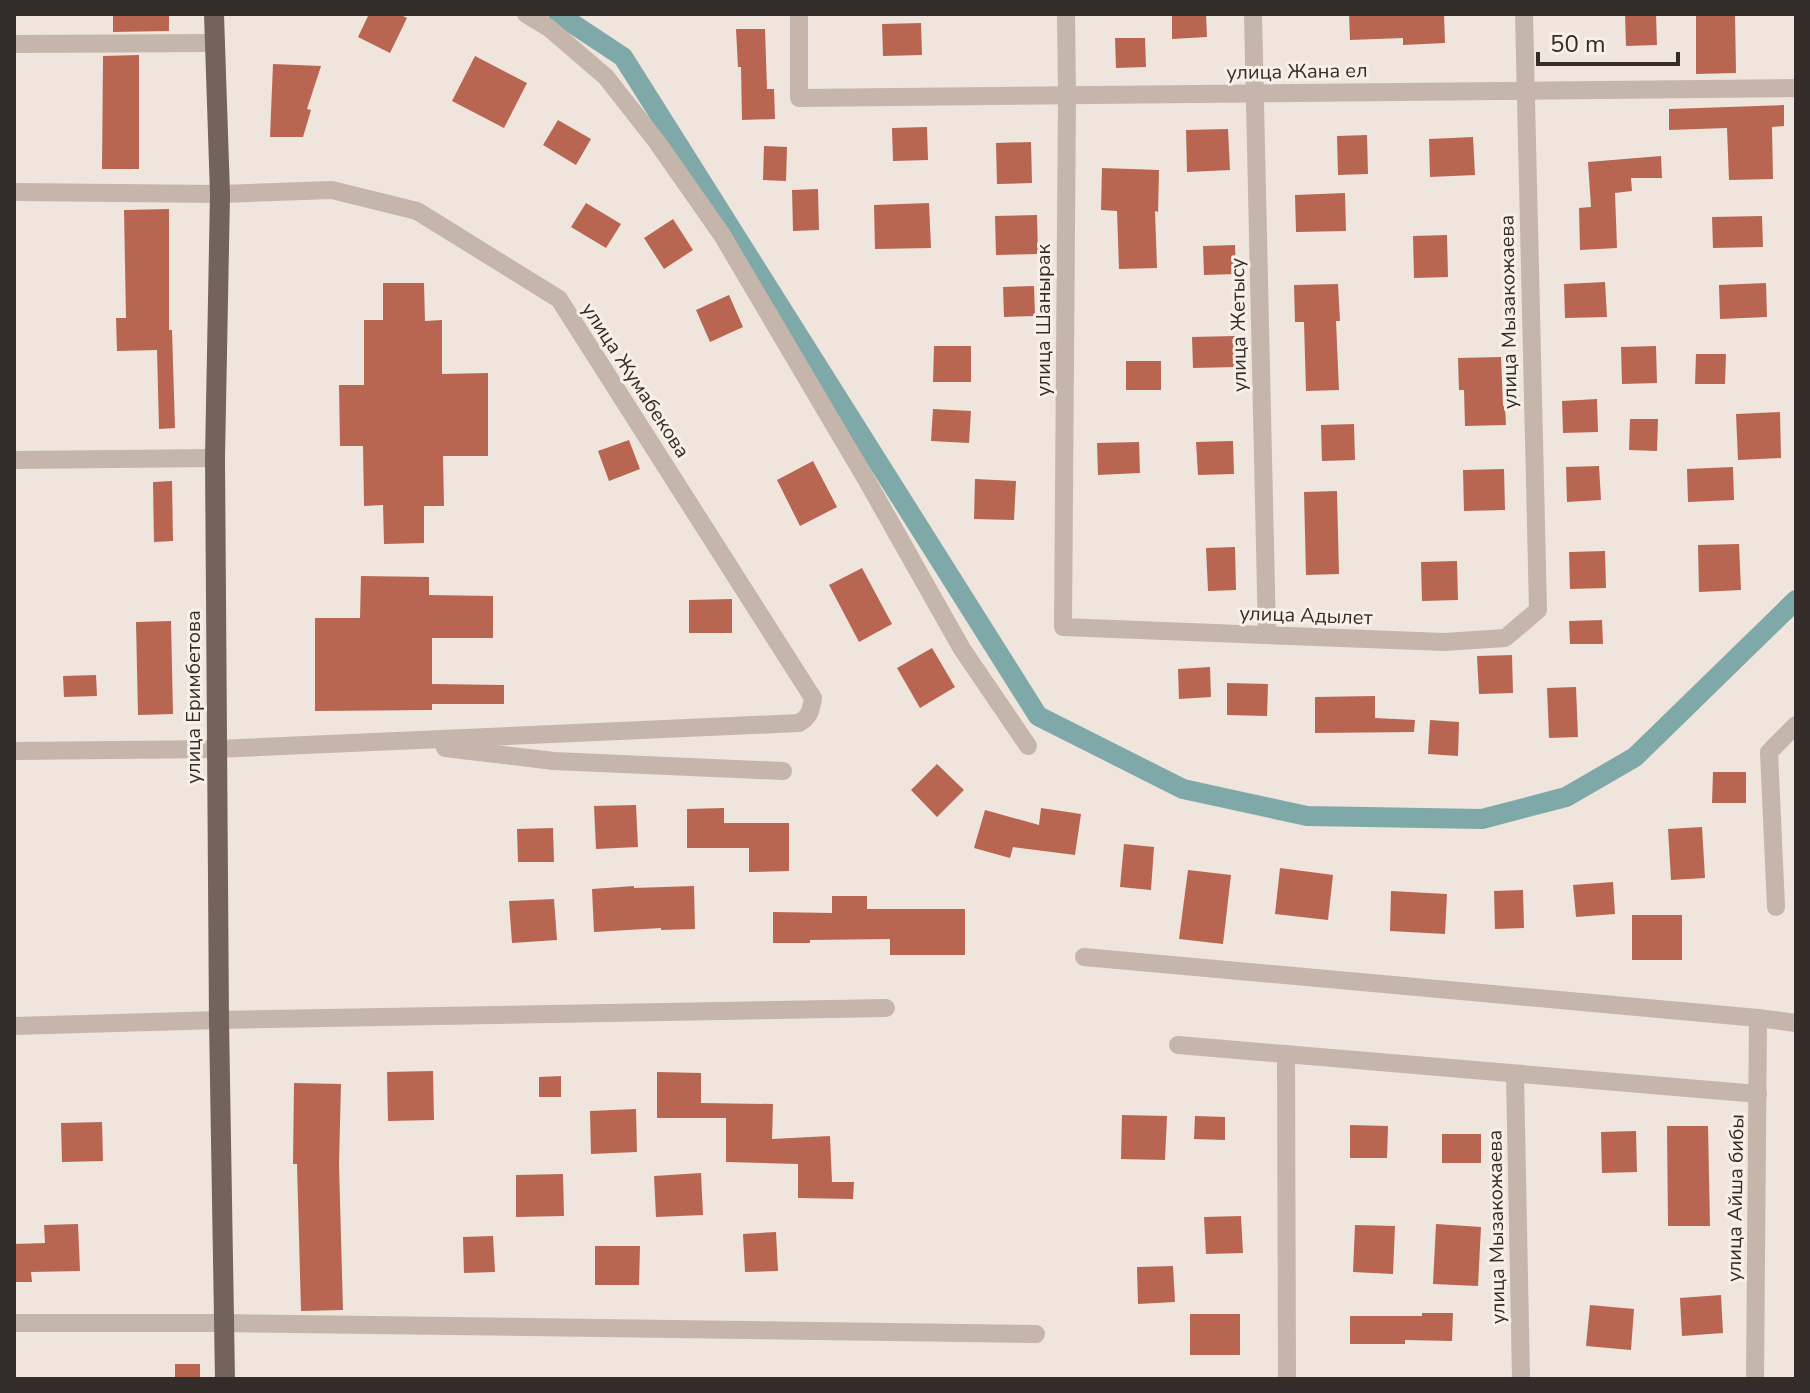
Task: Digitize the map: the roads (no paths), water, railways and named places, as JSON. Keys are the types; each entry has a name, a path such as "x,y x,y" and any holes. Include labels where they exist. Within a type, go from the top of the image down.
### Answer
{"main road":[{"name":"улица Еримбетова","path":"214,14 220,194 215,458 225,1379"}],"street":[{"path":"526,14 560,37 606,77 657,142 722,235 962,649 1028,746"},
{"name":"улица Жана ел","path":"799,14 799,98 1796,88"},
{"name":"улица Шанырак","path":"1063,627 1066,14"},
{"name":"улица Жетысу","path":"1253,14 1267,635"},
{"name":"улица Мызакожаева","path":"1524,14 1538,610"},
{"path":"14,44 215,43"},
{"name":"улица Жумабекова","path":"14,192 220,194 332,190 417,211 559,299 813,698 807,718 799,723 391,741"},
{"path":"14,460 215,458"},
{"name":"улица Адылет","path":"1063,627 1444,642 1505,638 1538,610"},
{"path":"1776,907 1769,752 1796,725"},
{"path":"14,751 217,749 391,741 554,761 783,771"},
{"path":"1084,957 1796,1023"},
{"path":"14,1026 886,1008"},
{"name":"улица Айша бибы","path":"1755,1379 1758,1018"},
{"path":"1178,1045 1758,1094"},
{"path":"1286,1054 1287,1379"},
{"name":"улица Мызакожаева","path":"1515,1074 1521,1379"},
{"path":"14,1323 1036,1334"}],"waterway":[{"path":"558,14 623,57 1038,716 1183,789 1307,816 1482,819 1566,797 1635,757 1796,600"}]}
